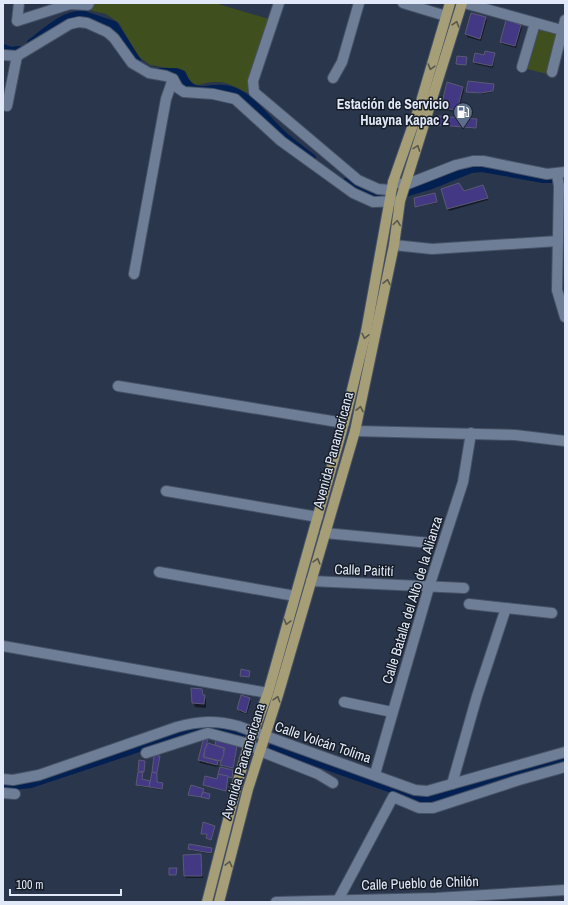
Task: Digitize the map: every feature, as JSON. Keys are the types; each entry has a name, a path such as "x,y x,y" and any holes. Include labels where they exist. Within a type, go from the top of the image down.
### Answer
{"main road":[{"name":"Avenida Panamericana","path":"207,902 249,744 268,693 344,423 366,332 383,243 388,201 392,186 420,105 450,3"},
{"name":"Avenida Panamericana","path":"219,902 248,788 265,736 355,431 394,245 400,201 463,3"}],"street":[{"path":"19,3 17,21 70,4 88,6 89,3"},
{"path":"279,3 253,81 254,92 358,180 378,189 405,185 456,165 473,161 560,180 557,290 565,318"},
{"path":"333,78 342,62 359,3"},
{"path":"403,3 446,16"},
{"path":"463,3 535,23 564,27 552,72"},
{"path":"3,55 17,56 70,24 79,22 87,23 107,32 114,38 132,63 138,68 149,73 166,76 173,79 178,88 184,92 213,94 235,99 281,141 348,190 373,202 400,201"},
{"path":"522,67 535,23"},
{"path":"7,106 17,56"},
{"path":"134,274 166,99 173,79"},
{"path":"394,245 432,249 558,241"},
{"path":"118,386 344,423"},
{"path":"355,431 515,434 565,441"},
{"name":"Calle Batalla del Alto de la Alianza","path":"375,774 429,587 463,482 471,433"},
{"path":"166,491 318,517"},
{"path":"325,533 430,543"},
{"path":"159,572 295,596"},
{"name":"Calle Paitití","path":"311,581 464,588"},
{"path":"469,604 552,613"},
{"path":"452,784 477,696 506,608"},
{"path":"3,646 268,693"},
{"path":"344,702 392,712"},
{"name":"Calle Volcán Tolima","path":"3,779 13,780 39,775 190,723 214,720 375,774 415,790 427,791 565,752"},
{"name":"Calle Volcán Tolima","path":"146,754 208,733 249,744 260,751 318,774 333,782"},
{"path":"337,901 393,797 418,808 433,808 519,780 565,767"},
{"path":"3,793 15,794"},
{"name":"Calle Pueblo de Chilón","path":"276,902 436,898 565,890"}],"green space":[{"path":"93,3 215,3 269,19 248,80 250,94 222,82 211,82 198,85 191,82 182,70 150,65 138,56 119,23 106,14 92,11"},
{"path":"537,28 558,33 547,74 527,69"}],"building":[{"path":"471,13 486,17 480,39 465,34"},
{"path":"506,20 521,25 515,46 500,42"},
{"path":"485,51 495,53 492,66 473,62 475,53 484,55"},
{"path":"457,56 467,57 466,65 456,64"},
{"path":"468,81 494,84 493,91 481,93 466,92"},
{"path":"447,82 463,87 457,111 441,107"},
{"path":"438,116 477,119 476,128 437,125"},
{"path":"459,183 464,191 483,185 488,198 447,209 441,189"},
{"path":"435,193 437,202 415,207 414,198"},
{"path":"241,669 250,671 249,677 240,676"},
{"path":"191,688 202,689 203,695 205,695 204,704 192,703"},
{"path":"241,695 250,698 246,713 237,709"},
{"path":"204,737 208,739 203,757 218,761 217,765 198,760"},
{"path":"216,740 237,746 233,768 220,765 225,748 215,745"},
{"path":"208,743 223,748 224,754 221,761 204,757 205,749"},
{"path":"154,755 160,756 157,773 152,772"},
{"path":"139,760 145,761 144,772 138,771"},
{"path":"220,767 233,770 232,778 218,774"},
{"path":"138,772 143,772 142,779 150,781 149,787 136,785"},
{"path":"152,772 157,773 157,782 163,783 162,789 149,787"},
{"path":"218,774 228,776 226,791 203,785 205,776 217,779"},
{"path":"191,785 204,789 201,797 188,795"},
{"path":"203,792 210,794 209,799 201,797"},
{"path":"203,822 215,826 211,840 206,838 207,834 201,834"},
{"path":"189,844 212,848 211,853 188,849"},
{"path":"201,854 202,876 184,876 183,855"},
{"path":"169,868 177,868 176,875 169,875"}],"waterway":[{"path":"31,43 63,20 77,15 84,15 114,25 137,61"},
{"path":"3,48 11,51 19,50"},
{"path":"159,72 176,72 182,74 186,83 191,88 197,90 225,89 241,95 254,105 283,135 312,158"},
{"path":"405,193 429,186 471,169 482,168 543,179 565,179"},
{"path":"346,182 362,193 377,196"},
{"path":"3,787 31,784 196,729 216,727 245,736"},
{"path":"273,747 420,799 437,797 565,760"}],"place":[{"name":"Estación de Servicio Huayna Kapac 2","path":"463,129"}]}
